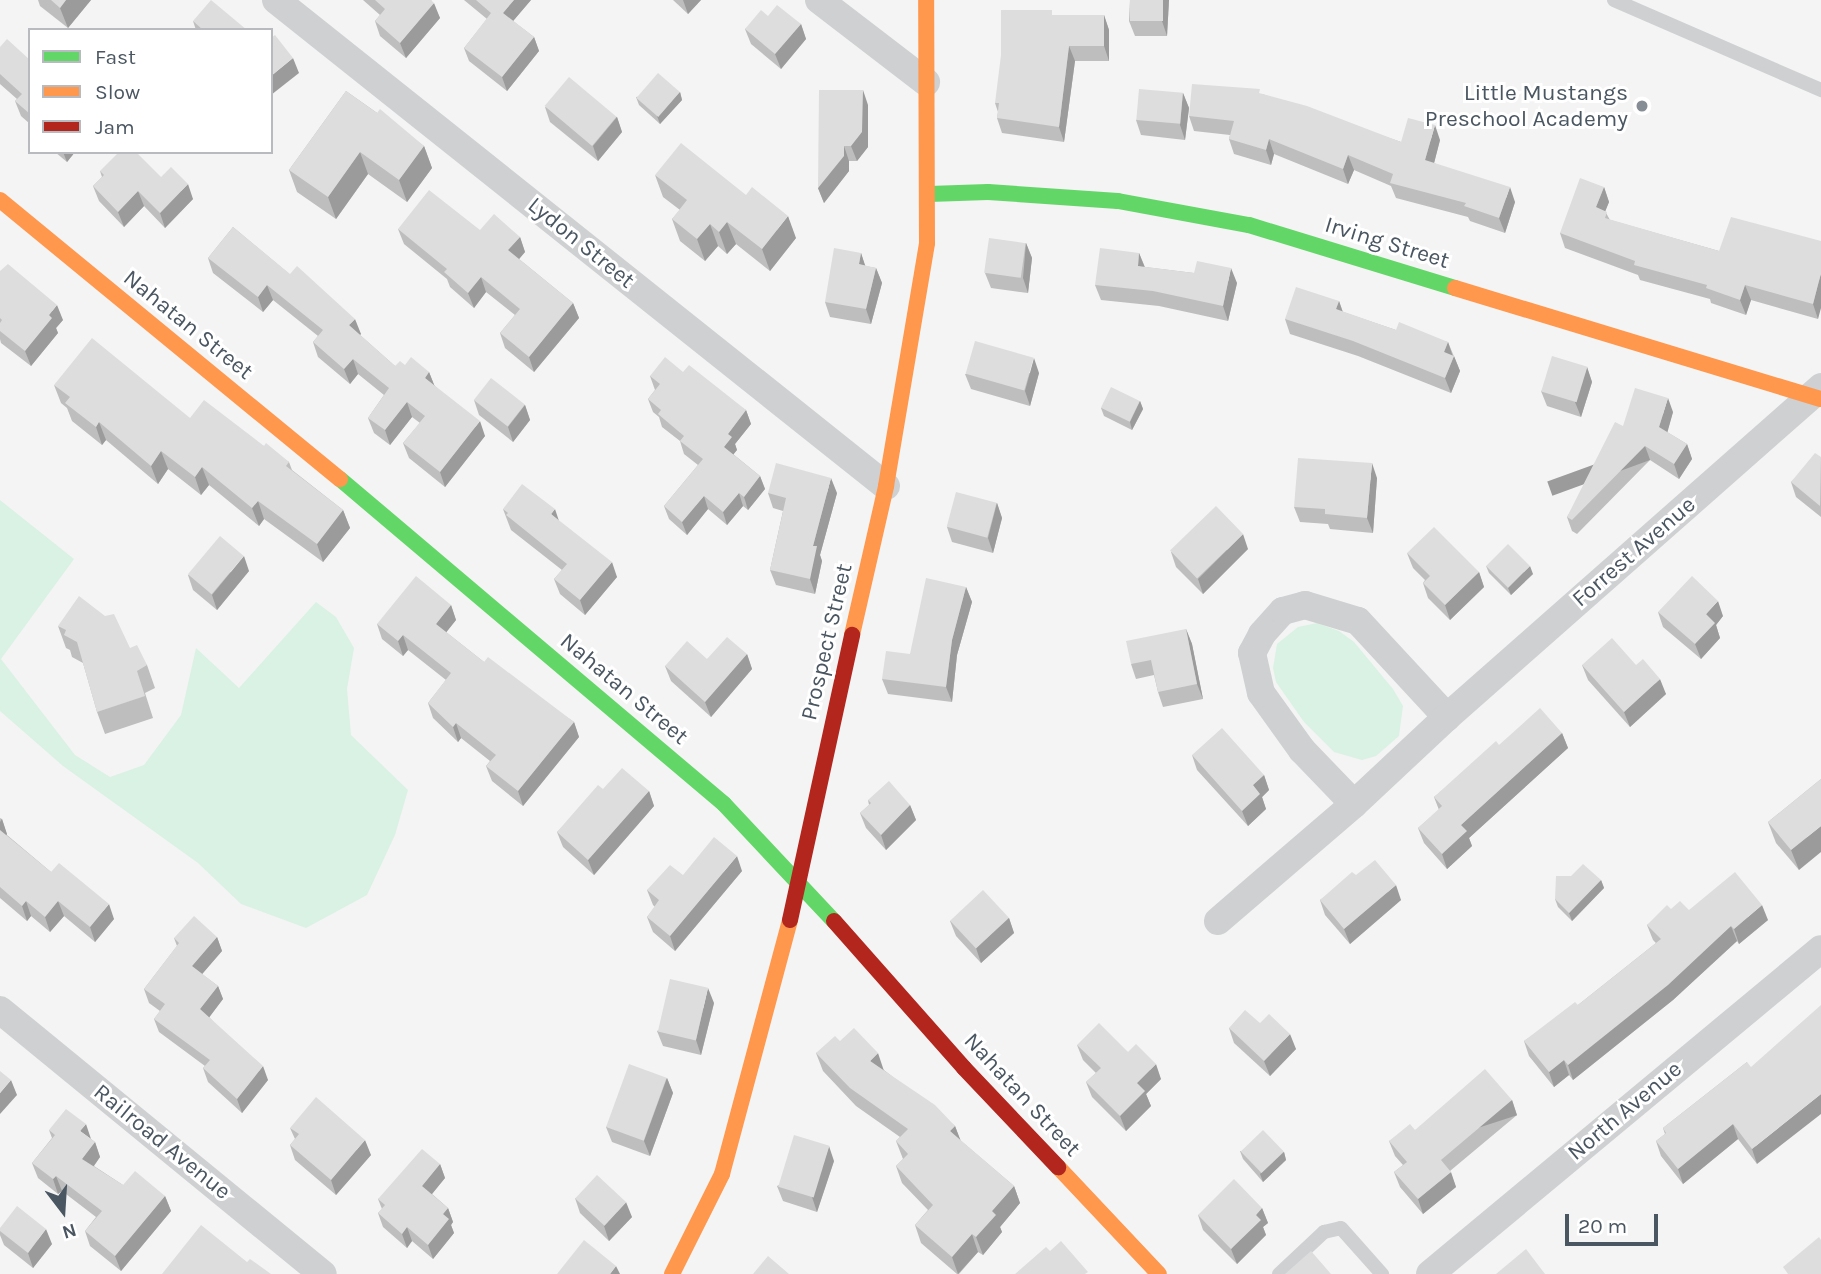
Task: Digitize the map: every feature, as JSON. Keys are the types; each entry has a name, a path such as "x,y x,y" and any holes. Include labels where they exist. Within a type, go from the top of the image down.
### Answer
{"street":[{"name":"Lydon Street","path":"276,0 886,486"},
{"path":"820,0 926,82"},
{"name":"Prospect Street","path":"672,1274 722,1174 800,883 809,824 886,486 928,243 926,0"},
{"name":"Irving Street","path":"929,194 988,192 1118,201 1249,225 1818,394"},
{"name":"Nahatan Street","path":"0,200 428,551 724,804 800,883 964,1068 1159,1274"},
{"name":"Forrest Avenue","path":"1219,921 1354,804 1447,717 1818,394"},
{"path":"1354,804 1302,750 1261,693 1252,653 1262,634 1283,611 1305,605 1358,621 1447,717"},
{"name":"North Avenue","path":"1430,1274 1821,949"},
{"name":"Railroad Avenue","path":"0,1010 324,1274"}],"lane":[{"path":"1614,0 1821,90"},
{"path":"1279,1274 1324,1232 1341,1228 1382,1274"}],"green space":[{"path":"0,500 74,559 1,659 75,755 110,777 144,765 181,715 196,648 239,688 316,602 336,617 354,648 347,689 351,735 408,790 395,835 367,895 306,928 241,904 198,863 63,766 0,711"},
{"path":"1317,623 1339,631 1354,642 1393,689 1403,706 1399,736 1376,756 1362,760 1334,752 1304,722 1276,682 1273,668 1277,644 1298,627"}],"building":[{"path":"51,0 66,0 60,8"},
{"path":"211,0 245,28 201,28 193,21"},
{"path":"375,0 431,0 434,3 400,43 375,21 385,9"},
{"path":"476,0 514,0 503,13 534,37 502,77 464,48 491,13"},
{"path":"1130,0 1163,0 1163,21 1130,21"},
{"path":"777,5 801,24 775,54 745,29 761,10 768,16"},
{"path":"1001,10 1052,10 1052,15 1104,15 1104,46 1069,46 1059,127 997,118 999,103 995,103 1001,55"},
{"path":"275,35 293,58 273,74"},
{"path":"7,39 28,58 28,112 15,101 22,94 0,74 0,47"},
{"path":"658,73 680,92 658,117 636,98"},
{"path":"569,77 616,117 592,146 545,106"},
{"path":"1192,84 1260,89 1259,93 1307,106 1401,142 1408,118 1435,125 1425,160 1510,187 1499,218 1464,206 1466,203 1390,183 1393,174 1348,155 1343,169 1269,139 1266,150 1229,139 1234,121 1189,116"},
{"path":"1139,89 1183,93 1180,124 1136,120"},
{"path":"819,90 863,90 862,132 851,146 844,146 844,156 818,188"},
{"path":"346,91 377,113 380,109 424,146 399,180 360,152 328,197 289,170"},
{"path":"681,143 746,195 752,187 788,216 762,249 727,222 719,232 710,224 697,239 672,219 687,200 655,175"},
{"path":"117,154 138,154 161,177 171,167 188,184 160,213 138,191 118,212 93,186 104,175 100,171"},
{"path":"1580,178 1604,187 1596,207 1607,212 1605,218 1719,251 1731,217 1821,241 1821,273 1813,304 1745,285 1740,300 1706,288 1707,285 1634,265 1635,261 1560,233"},
{"path":"429,190 480,230 494,214 520,237 508,250 573,303 529,357 500,333 520,309 481,277 468,293 444,272 447,269 398,229"},
{"path":"233,227 290,274 297,266 355,319 349,325 395,366 400,361 405,365 411,357 429,372 425,378 480,421 440,472 403,443 425,416 407,402 385,430 368,418 389,388 353,359 344,369 313,342 323,330 267,285 258,297 208,258"},
{"path":"989,238 1026,243 1021,278 984,273"},
{"path":"834,248 861,253 859,264 876,268 866,309 825,302"},
{"path":"1100,248 1139,253 1138,266 1194,273 1197,261 1231,268 1223,306 1153,291 1095,285"},
{"path":"8,264 57,305 49,315 52,318 25,351 0,331 0,271"},
{"path":"1296,287 1339,301 1336,309 1396,330 1399,322 1448,342 1444,352 1454,356 1445,378 1353,341 1285,319"},
{"path":"92,338 190,418 204,400 264,446 266,443 289,462 286,466 343,510 317,544 258,501 252,508 202,467 195,477 161,451 151,466 99,422 96,427 65,403 70,397 54,385"},
{"path":"975,341 1034,358 1024,390 966,374"},
{"path":"1552,356 1587,367 1577,402 1541,391"},
{"path":"665,357 683,372 689,365 746,410 728,434 732,437 724,447 760,476 744,497 739,493 723,512 704,496 682,522 664,506 703,459 680,441 684,436 658,414 661,410 648,399 660,384 650,376"},
{"path":"491,378 525,404 508,427 474,400"},
{"path":"1111,387 1140,401 1130,422 1101,408"},
{"path":"1635,388 1668,398 1659,427 1687,444 1674,464 1645,446 1572,520 1567,517 1615,422 1623,426"},
{"path":"1815,453 1821,457 1820,506 1791,482"},
{"path":"1298,458 1372,463 1367,518 1325,514 1325,509 1294,507"},
{"path":"776,463 831,478 813,546 817,546 810,579 770,570 786,498 768,493"},
{"path":"522,484 555,509 551,514 612,562 580,600 554,579 567,564 506,515 508,513 503,509"},
{"path":"956,492 997,503 987,538 947,527"},
{"path":"1216,506 1243,534 1197,579 1170,550"},
{"path":"1434,527 1479,572 1445,605 1423,583 1430,576 1407,553"},
{"path":"220,536 244,556 212,594 188,574"},
{"path":"1508,544 1530,566 1508,588 1486,566"},
{"path":"416,576 451,605 436,624 484,662 488,657 574,722 518,791 486,766 496,755 456,723 453,727 428,703 451,673 403,635 398,641 377,624"},
{"path":"1692,576 1718,601 1706,614 1715,623 1695,644 1658,612"},
{"path":"926,578 966,587 952,640 946,687 882,679 886,651 910,654"},
{"path":"79,596 105,616 114,614 130,648 137,645 147,665 137,671 145,696 97,712 77,642 64,635 66,630 58,626"},
{"path":"1186,629 1197,684 1158,692 1151,660 1131,664 1126,641"},
{"path":"727,637 747,654 705,702 665,666 687,641 707,659"},
{"path":"1612,638 1636,665 1643,659 1660,679 1624,712 1582,665"},
{"path":"1540,708 1562,733 1461,825 1467,831 1442,854 1418,828 1442,806 1434,797 1496,741 1499,745"},
{"path":"1222,728 1264,775 1253,785 1260,794 1242,811 1192,755"},
{"path":"622,768 649,791 588,860 557,832 598,785 603,789"},
{"path":"1821,779 1821,826 1791,850 1768,822"},
{"path":"889,781 910,805 881,835 860,813 871,803 868,800"},
{"path":"0,830 51,872 59,863 109,904 90,927 58,901 45,917 26,901 22,906 0,887"},
{"path":"714,837 737,856 670,936 647,917 659,900 647,890 670,865 683,875"},
{"path":"1375,860 1396,885 1344,929 1320,900 1352,872 1356,875"},
{"path":"1583,864 1601,880 1569,913 1555,899 1556,876 1571,876"},
{"path":"1735,872 1762,905 1734,929 1731,926 1668,985 1568,1065 1564,1060 1549,1072 1524,1041 1575,1002 1578,1005 1661,939 1647,925 1667,905 1671,909 1680,901 1689,910"},
{"path":"983,890 1009,918 976,948 950,921"},
{"path":"194,916 217,937 192,966 218,986 200,1009 263,1066 237,1099 203,1068 210,1060 154,1019 165,1004 144,989 179,943 174,938"},
{"path":"670,979 708,988 696,1040 658,1032"},
{"path":"1821,1005 1821,1094 1752,1149 1733,1124 1678,1169 1656,1141 1666,1133 1663,1128 1747,1062 1751,1067"},
{"path":"1245,1010 1260,1023 1269,1014 1290,1034 1264,1061 1229,1028"},
{"path":"1099,1023 1128,1052 1136,1044 1156,1064 1137,1083 1145,1091 1120,1116 1086,1082 1101,1068 1077,1045"},
{"path":"854,1028 878,1053 870,1061 935,1105 955,1126 950,1131 1014,1186 992,1211 996,1215 976,1237 972,1234 952,1257 915,1225 933,1205 896,1166 908,1154 896,1141 908,1129 850,1088 816,1053 835,1036 840,1041"},
{"path":"629,1064 667,1078 644,1141 606,1127"},
{"path":"1485,1069 1512,1100 1441,1160 1451,1172 1418,1199 1394,1172 1407,1162 1389,1141 1410,1124 1415,1130"},
{"path":"0,1071 11,1080 0,1093"},
{"path":"316,1097 365,1140 331,1180 290,1145 299,1134 290,1128"},
{"path":"66,1109 86,1124 80,1131 95,1142 82,1159 123,1185 135,1171 165,1196 115,1256 85,1231 102,1211 56,1176 53,1179 32,1163 55,1135 49,1130"},
{"path":"1263,1130 1284,1152 1262,1173 1241,1152"},
{"path":"794,1135 829,1146 814,1197 778,1187"},
{"path":"422,1149 440,1164 422,1186 448,1208 443,1214 449,1219 428,1245 407,1227 402,1234 378,1213 385,1205 378,1199"},
{"path":"597,1175 626,1202 604,1226 575,1198"},
{"path":"1234,1179 1262,1208 1256,1215 1261,1220 1231,1249 1198,1215"},
{"path":"17,1206 46,1229 28,1253 0,1231"},
{"path":"201,1225 247,1262 250,1259 271,1274 162,1274"},
{"path":"1819,1237 1821,1274 1788,1274 1783,1267"},
{"path":"584,1240 616,1266 610,1274 557,1274"},
{"path":"1061,1241 1088,1272 1015,1274 1046,1247 1050,1251"},
{"path":"1526,1249 1545,1274 1496,1274"},
{"path":"1311,1251 1331,1274 1285,1274"},
{"path":"768,1256 789,1274 753,1274"}],"traffic: fast":[{"path":"929,194 988,192 1118,201 1249,225 1455,288"},
{"path":"340,479 724,804 834,921"}],"traffic: slow":[{"path":"852,635 886,486 927,243 926,0"},
{"path":"0,200 340,479"},
{"path":"1455,288 1821,399"},
{"path":"672,1274 722,1174 790,920"},
{"path":"1058,1167 1159,1274"}],"traffic: jam":[{"path":"790,920 852,635"},
{"path":"834,921 964,1068 1058,1167"}],"place":[{"name":"Little Mustangs Preschool Academy","path":"1642,106"}]}
